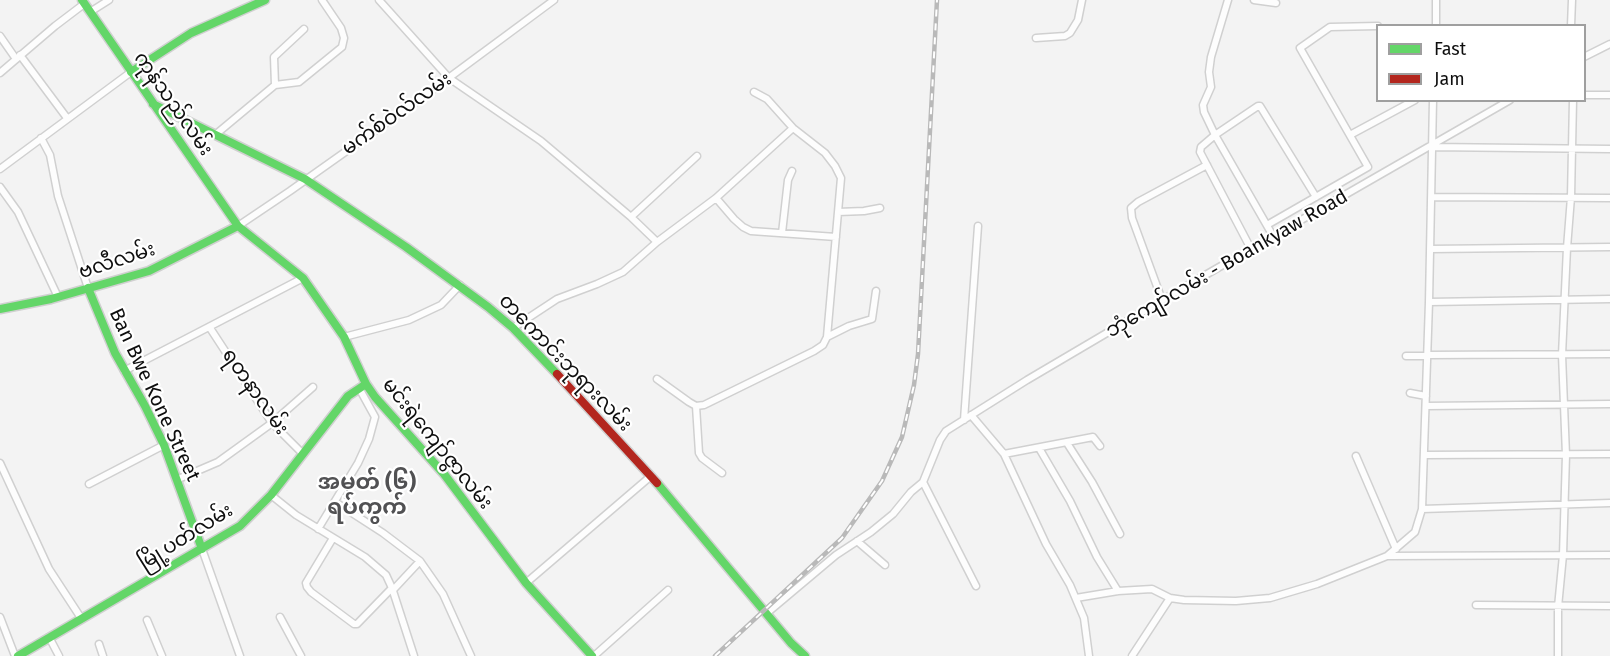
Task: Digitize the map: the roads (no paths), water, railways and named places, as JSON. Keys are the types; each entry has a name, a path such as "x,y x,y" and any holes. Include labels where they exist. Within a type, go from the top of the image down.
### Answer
{"street":[{"path":"0,74 18,57 85,5 109,0"},
{"path":"0,169 131,72 192,33 265,0"},
{"path":"215,135 275,85 299,82 342,47 344,38 341,28 322,0"},
{"path":"379,0 449,78 541,141 632,217 657,242"},
{"name":"မက်စ်ဝဲလ်လမ်း","path":"238,226 449,78 554,0"},
{"path":"1036,38 1065,36 1070,33 1078,20 1082,0"},
{"path":"1228,0 1211,57 1209,93 1203,105 1215,135 1273,236"},
{"path":"1254,0 1276,3"},
{"path":"1436,0 1436,24"},
{"path":"1572,0 1572,24"},
{"name":"ကုန်သည်လမ်း","path":"85,5 238,226"},
{"path":"1375,178 1300,48 1330,27 1376,26"},
{"path":"275,85 274,57 304,29"},
{"path":"0,36 67,118"},
{"path":"1586,56 1610,44"},
{"path":"657,379 696,406 712,402 814,351 823,345 828,337 841,178 825,153 793,128 767,99 754,92"},
{"path":"1586,95 1610,95"},
{"path":"1350,135 1411,102"},
{"path":"1076,598 1118,591 1152,589 1170,598 1236,601 1270,598 1317,584 1387,556 1414,532 1422,509 1433,102"},
{"name":"ဘုံကျော်လမ်း - Boankyaw Road","path":"923,482 946,431 1162,300 1507,102"},
{"path":"1563,656 1557,656 1566,455 1562,355 1571,197 1573,102"},
{"name":"တကောင်းဘုရားလမ်း","path":"153,104 305,179 460,285 513,328 651,476 791,643 805,656"},
{"path":"1251,249 1200,149 1215,135 1260,106 1316,197"},
{"path":"513,328 557,299 622,272 657,242 716,198 793,128"},
{"path":"41,138 50,155 58,196 88,288"},
{"path":"1431,147 1610,149"},
{"path":"632,217 698,156"},
{"path":"1162,300 1132,218 1131,208 1137,202 1207,165"},
{"path":"1267,225 1368,167"},
{"path":"782,233 788,180 792,171"},
{"path":"0,187 18,212 58,297"},
{"path":"1432,197 1610,198"},
{"path":"716,198 743,228 751,231 836,237"},
{"path":"838,212 880,208"},
{"name":"မင်းရဲကျော်ဇွာလမ်း","path":"238,226 303,278 344,337 362,386 375,397 444,474 526,583 593,656"},
{"name":"ဗလီလမ်း","path":"0,309 58,297 149,271 238,226"},
{"path":"964,420 978,226"},
{"path":"1430,249 1610,247"},
{"path":"124,371 303,278"},
{"path":"344,337 419,316 441,305 460,285"},
{"name":"Ban Bwe Kone Street","path":"88,288 124,371 145,406 164,445 202,549"},
{"path":"828,337 872,318 876,291"},
{"path":"1429,302 1610,299"},
{"name":"ရတနာလမ်း","path":"210,328 272,423 303,454"},
{"path":"1406,356 1610,354"},
{"path":"318,529 358,463 369,439 375,417 362,386"},
{"name":"မြို့ပတ်လမ်း","path":"16,656 240,526 271,495 348,396 362,386"},
{"path":"177,480 218,462 272,423 312,387"},
{"path":"1410,393 1426,396"},
{"path":"1426,406 1610,404"},
{"path":"696,406 699,453 702,458 722,473"},
{"path":"971,416 1004,454 1046,544 1067,578 1084,618 1089,656"},
{"path":"1004,454 1093,437 1100,446"},
{"path":"1067,442 1120,534"},
{"path":"89,484 164,445"},
{"path":"1039,448 1070,501 1097,557 1118,591"},
{"path":"1424,455 1610,454"},
{"path":"1356,456 1396,549"},
{"path":"0,463 49,569 81,618"},
{"path":"526,583 651,476"},
{"path":"768,613 818,569 884,523 923,482 976,586"},
{"path":"271,495 296,515 365,557 386,575 414,656"},
{"path":"334,502 383,532 420,561 443,594 471,656"},
{"path":"1422,509 1610,503"},
{"path":"333,538 306,582 307,587 354,624 357,624 420,561"},
{"path":"857,541 885,565"},
{"path":"202,549 240,656"},
{"path":"1387,556 1610,555"},
{"path":"593,656 668,590"},
{"path":"1132,656 1170,598"},
{"path":"1476,605 1610,606"},
{"path":"0,617 16,656"},
{"path":"280,617 301,656"},
{"path":"147,620 162,656"},
{"path":"49,637 60,656"},
{"path":"99,644 103,656"}],"railway":[{"path":"715,656 842,538 882,481 902,437 914,385 918,354 937,0"}],"district":[{"name":"အမှတ် (၆) ရပ်ကွက်","path":"367,496"}]}
